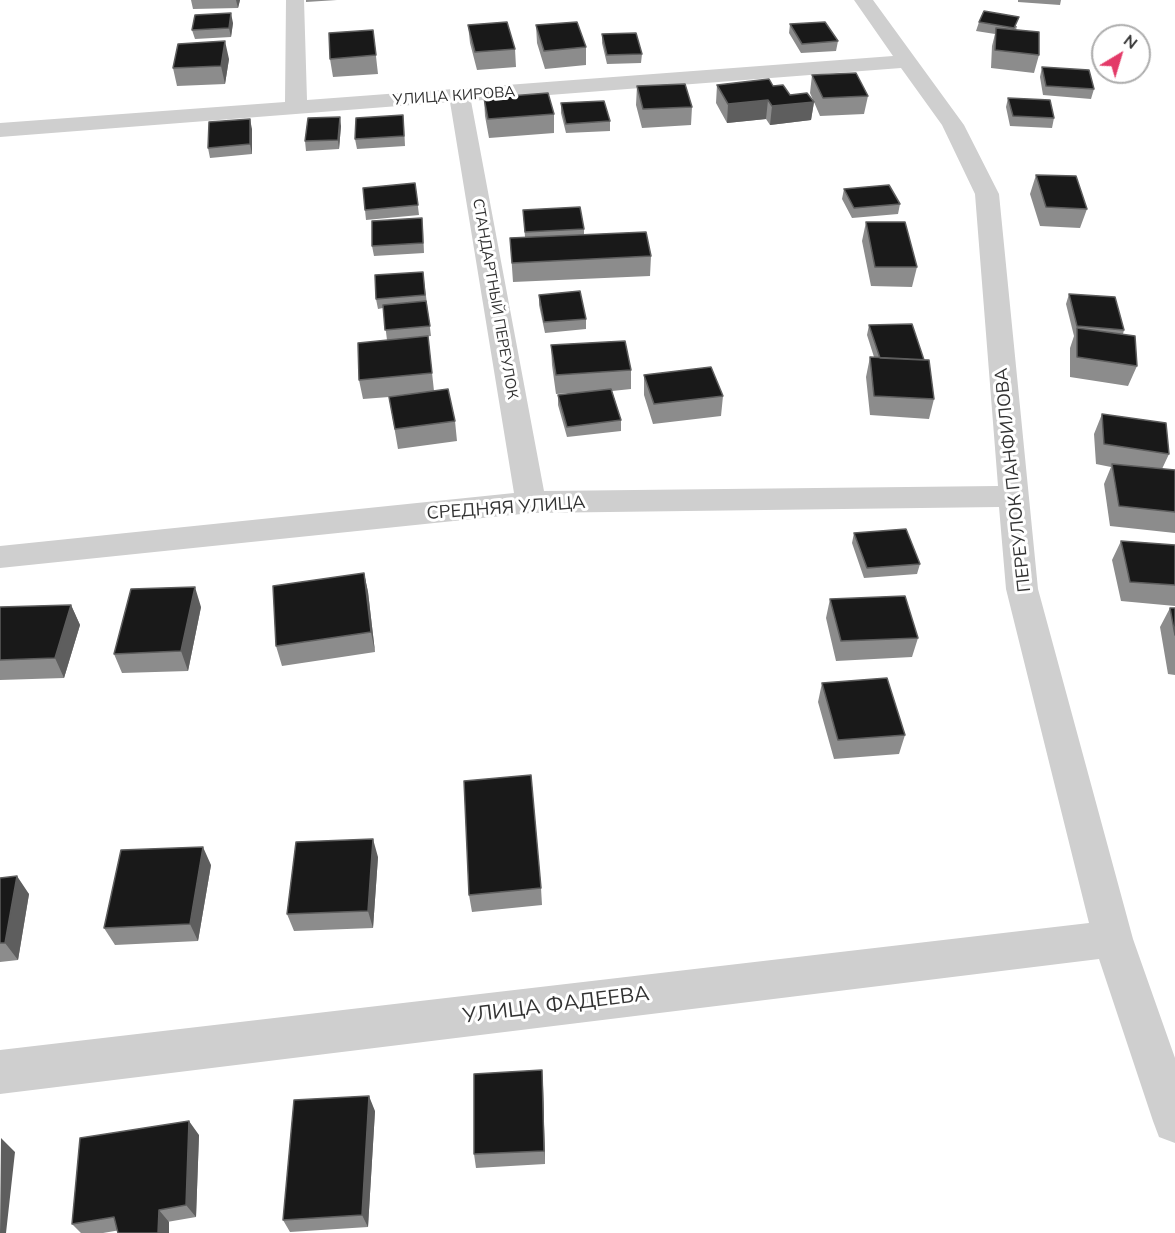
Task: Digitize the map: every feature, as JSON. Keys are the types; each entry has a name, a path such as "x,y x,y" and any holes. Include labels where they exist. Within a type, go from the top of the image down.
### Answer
{"street":[{"path":"295,0 296,107"},
{"name":"ПЕРЕУЛОК ПАНФИЛОВА","path":"863,0 953,125 987,194 1022,589 1113,939 1175,1121"},
{"name":"УЛИЦА КИРОВА","path":"0,130 907,61"},
{"name":"СТАНДАРТНЫЙ ПЕРЕУЛОК","path":"459,95 531,502"},
{"name":"СРЕДНЯЯ УЛИЦА","path":"0,557 531,502 1014,496"},
{"name":"УЛИЦА ФАДЕЕВА","path":"0,1072 1113,939"}],"building":[{"path":"984,11 1019,17 1014,28 979,22"},
{"path":"231,13 229,28 192,30 195,15"},
{"path":"507,22 515,49 475,52 468,25"},
{"path":"577,22 586,47 544,51 536,25"},
{"path":"825,22 838,41 802,44 790,24"},
{"path":"996,28 1039,32 1039,55 995,50"},
{"path":"373,30 376,55 330,59 329,33"},
{"path":"636,33 642,54 607,55 602,34"},
{"path":"225,41 221,66 173,68 178,44"},
{"path":"1042,67 1089,70 1094,89 1046,86"},
{"path":"856,73 868,96 823,98 812,75"},
{"path":"769,79 773,86 783,85 790,95 807,93 814,102 772,106 768,100 728,104 717,85"},
{"path":"685,84 692,107 643,109 637,86"},
{"path":"548,93 554,114 488,119 484,98"},
{"path":"1008,98 1050,100 1054,118 1013,116"},
{"path":"604,101 610,121 566,124 561,103"},
{"path":"403,115 404,136 355,139 356,118"},
{"path":"340,117 338,140 305,141 308,118"},
{"path":"250,119 250,144 208,148 209,122"},
{"path":"1036,175 1076,176 1087,209 1046,207"},
{"path":"415,183 418,205 365,210 363,188"},
{"path":"889,185 900,204 854,208 844,189"},
{"path":"580,207 584,229 525,232 523,210"},
{"path":"422,218 423,243 372,246 372,221"},
{"path":"866,222 905,222 917,267 875,267"},
{"path":"646,232 651,256 512,263 510,238"},
{"path":"423,272 425,295 376,299 375,275"},
{"path":"580,291 586,319 544,322 539,295"},
{"path":"1069,294 1115,297 1124,330 1077,326"},
{"path":"426,301 430,326 385,330 383,305"},
{"path":"912,324 924,360 880,358 869,325"},
{"path":"1077,328 1135,336 1137,366 1077,357"},
{"path":"428,336 432,373 359,380 358,343"},
{"path":"625,341 631,370 556,375 551,345"},
{"path":"870,357 929,360 934,399 874,396"},
{"path":"711,367 723,396 654,404 644,375"},
{"path":"448,389 455,421 395,429 389,397"},
{"path":"611,389 621,420 567,427 558,395"},
{"path":"1102,414 1166,423 1169,454 1104,444"},
{"path":"1112,464 1175,470 1175,512 1119,506"},
{"path":"906,529 920,564 867,568 854,533"},
{"path":"1121,541 1175,545 1175,585 1130,582"},
{"path":"364,573 371,632 276,646 273,586"},
{"path":"195,587 181,651 114,654 131,589"},
{"path":"905,596 918,638 841,641 830,599"},
{"path":"71,605 55,658 0,660 0,607"},
{"path":"1170,608 1175,608 1175,635"},
{"path":"887,678 905,735 838,740 822,683"},
{"path":"531,775 541,888 469,895 464,781"},
{"path":"373,839 368,911 287,914 296,842"},
{"path":"203,847 190,924 104,928 121,850"},
{"path":"17,876 5,943 0,943 0,878"},
{"path":"542,1070 544,1151 474,1154 474,1074"},
{"path":"369,1096 362,1215 283,1220 294,1100"},
{"path":"189,1121 186,1205 159,1210 158,1233 118,1233 114,1217 72,1224 80,1138"}]}
